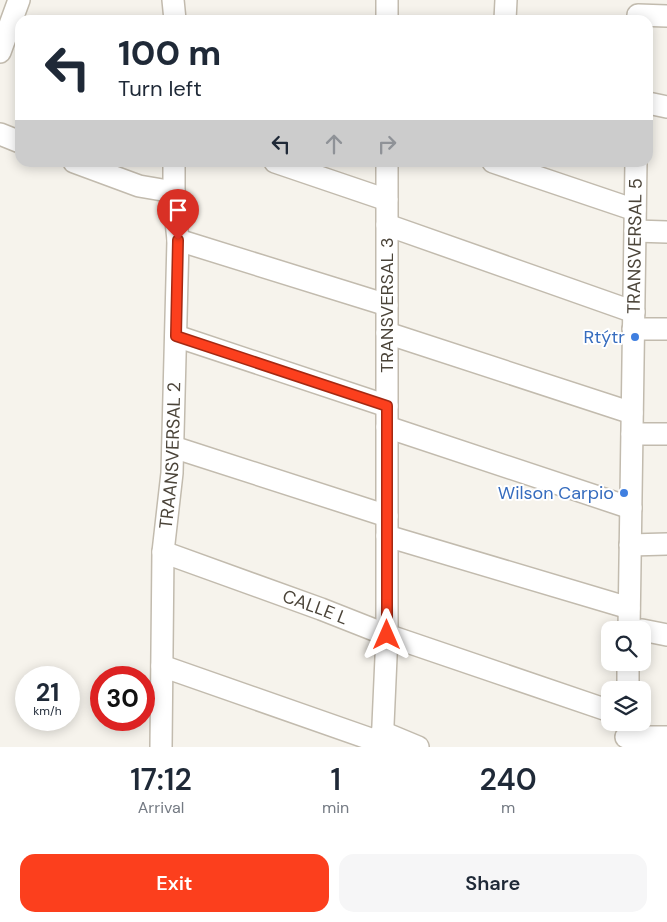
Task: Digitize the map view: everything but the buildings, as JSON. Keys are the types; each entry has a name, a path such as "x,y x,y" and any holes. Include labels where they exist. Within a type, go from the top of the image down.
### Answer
{"street":[{"path":"173,0 174,15"},
{"path":"387,0 387,15"},
{"path":"506,0 506,15"},
{"path":"0,52 15,12"},
{"path":"638,12 667,16"},
{"path":"653,104 667,107"},
{"path":"0,134 15,140"},
{"path":"88,167 139,186 174,192"},
{"name":"TRAANSVERSAL 2","path":"161,747 163,552 172,473 176,336 178,240 174,167"},
{"path":"290,167 387,200"},
{"name":"TRANSVERSAL 3","path":"382,741 387,635 387,167"},
{"path":"508,167 635,210"},
{"name":"TRANSVERSAL 5","path":"634,621 630,545 636,167"},
{"path":"387,225 634,320 667,329"},
{"path":"635,231 667,232"},
{"path":"178,240 387,305"},
{"path":"387,333 632,413"},
{"path":"176,336 631,508"},
{"path":"632,434 667,434"},
{"path":"173,448 387,526 624,621"},
{"path":"630,545 667,544"},
{"name":"CALLE L","path":"163,552 387,635 601,708"},
{"path":"651,630 667,634"},
{"path":"162,666 382,741 418,747"},
{"path":"626,735 667,737"}],"place":[{"name":"Rtýtr","path":"635,337"},
{"name":"Wilson Carpio","path":"624,493"}],"route":[{"path":"178,240 176,336 387,406 387,635"}]}
